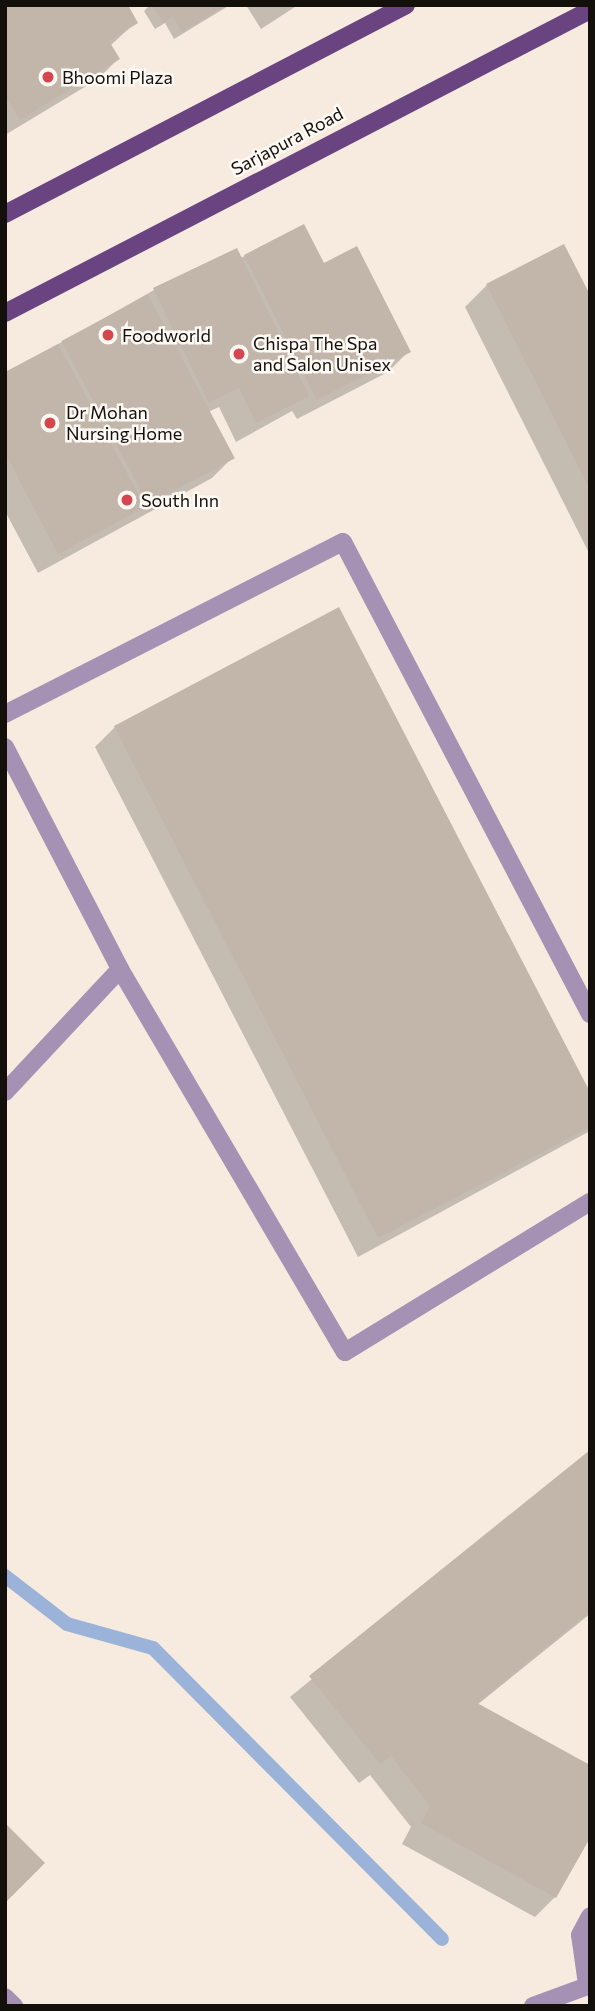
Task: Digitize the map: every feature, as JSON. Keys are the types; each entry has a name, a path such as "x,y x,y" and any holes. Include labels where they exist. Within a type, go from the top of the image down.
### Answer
{"main road":[{"path":"6,212 406,5"},
{"name":"Sarjapura Road","path":"5,313 590,10"}],"street":[{"path":"5,714 344,542 590,1014"},
{"path":"5,747 120,969 345,1352 590,1202"},
{"path":"5,1091 120,969"},
{"path":"533,2006 589,1984 580,1935 590,1916"},
{"path":"5,1997 14,2006"}],"building":[{"name":"Bhoomi Plaza","path":"5,5 128,5 138,23 109,41 120,59 20,120 5,95"},
{"path":"152,5 227,5 182,32 173,16 163,23"},
{"path":"304,224 324,263 357,246 411,352 317,400 244,255"},
{"path":"564,244 590,295 590,489 486,284"},
{"path":"237,248 309,396 256,423 239,388 209,403 153,288"},
{"path":"148,295 235,458 148,504 61,341"},
{"path":"58,344 145,507 58,554 5,453 5,372"},
{"path":"339,607 590,1092 590,1127 378,1238 114,726"},
{"path":"590,1450 590,1612 477,1703 590,1765 590,1838 556,1898 421,1823 430,1806 391,1756 380,1764 309,1676"},
{"path":"5,1823 45,1863 5,1903"}],"waterway":[{"path":"5,1576 67,1624 153,1648 442,1939"}],"place":[{"name":"Bhoomi Plaza","path":"48,77"},
{"name":"Foodworld","path":"108,335"},
{"name":"Chispa The Spa and Salon Unisex","path":"239,354"},
{"name":"Dr Mohan Nursing Home","path":"50,423"},
{"name":"South Inn","path":"127,500"}]}
